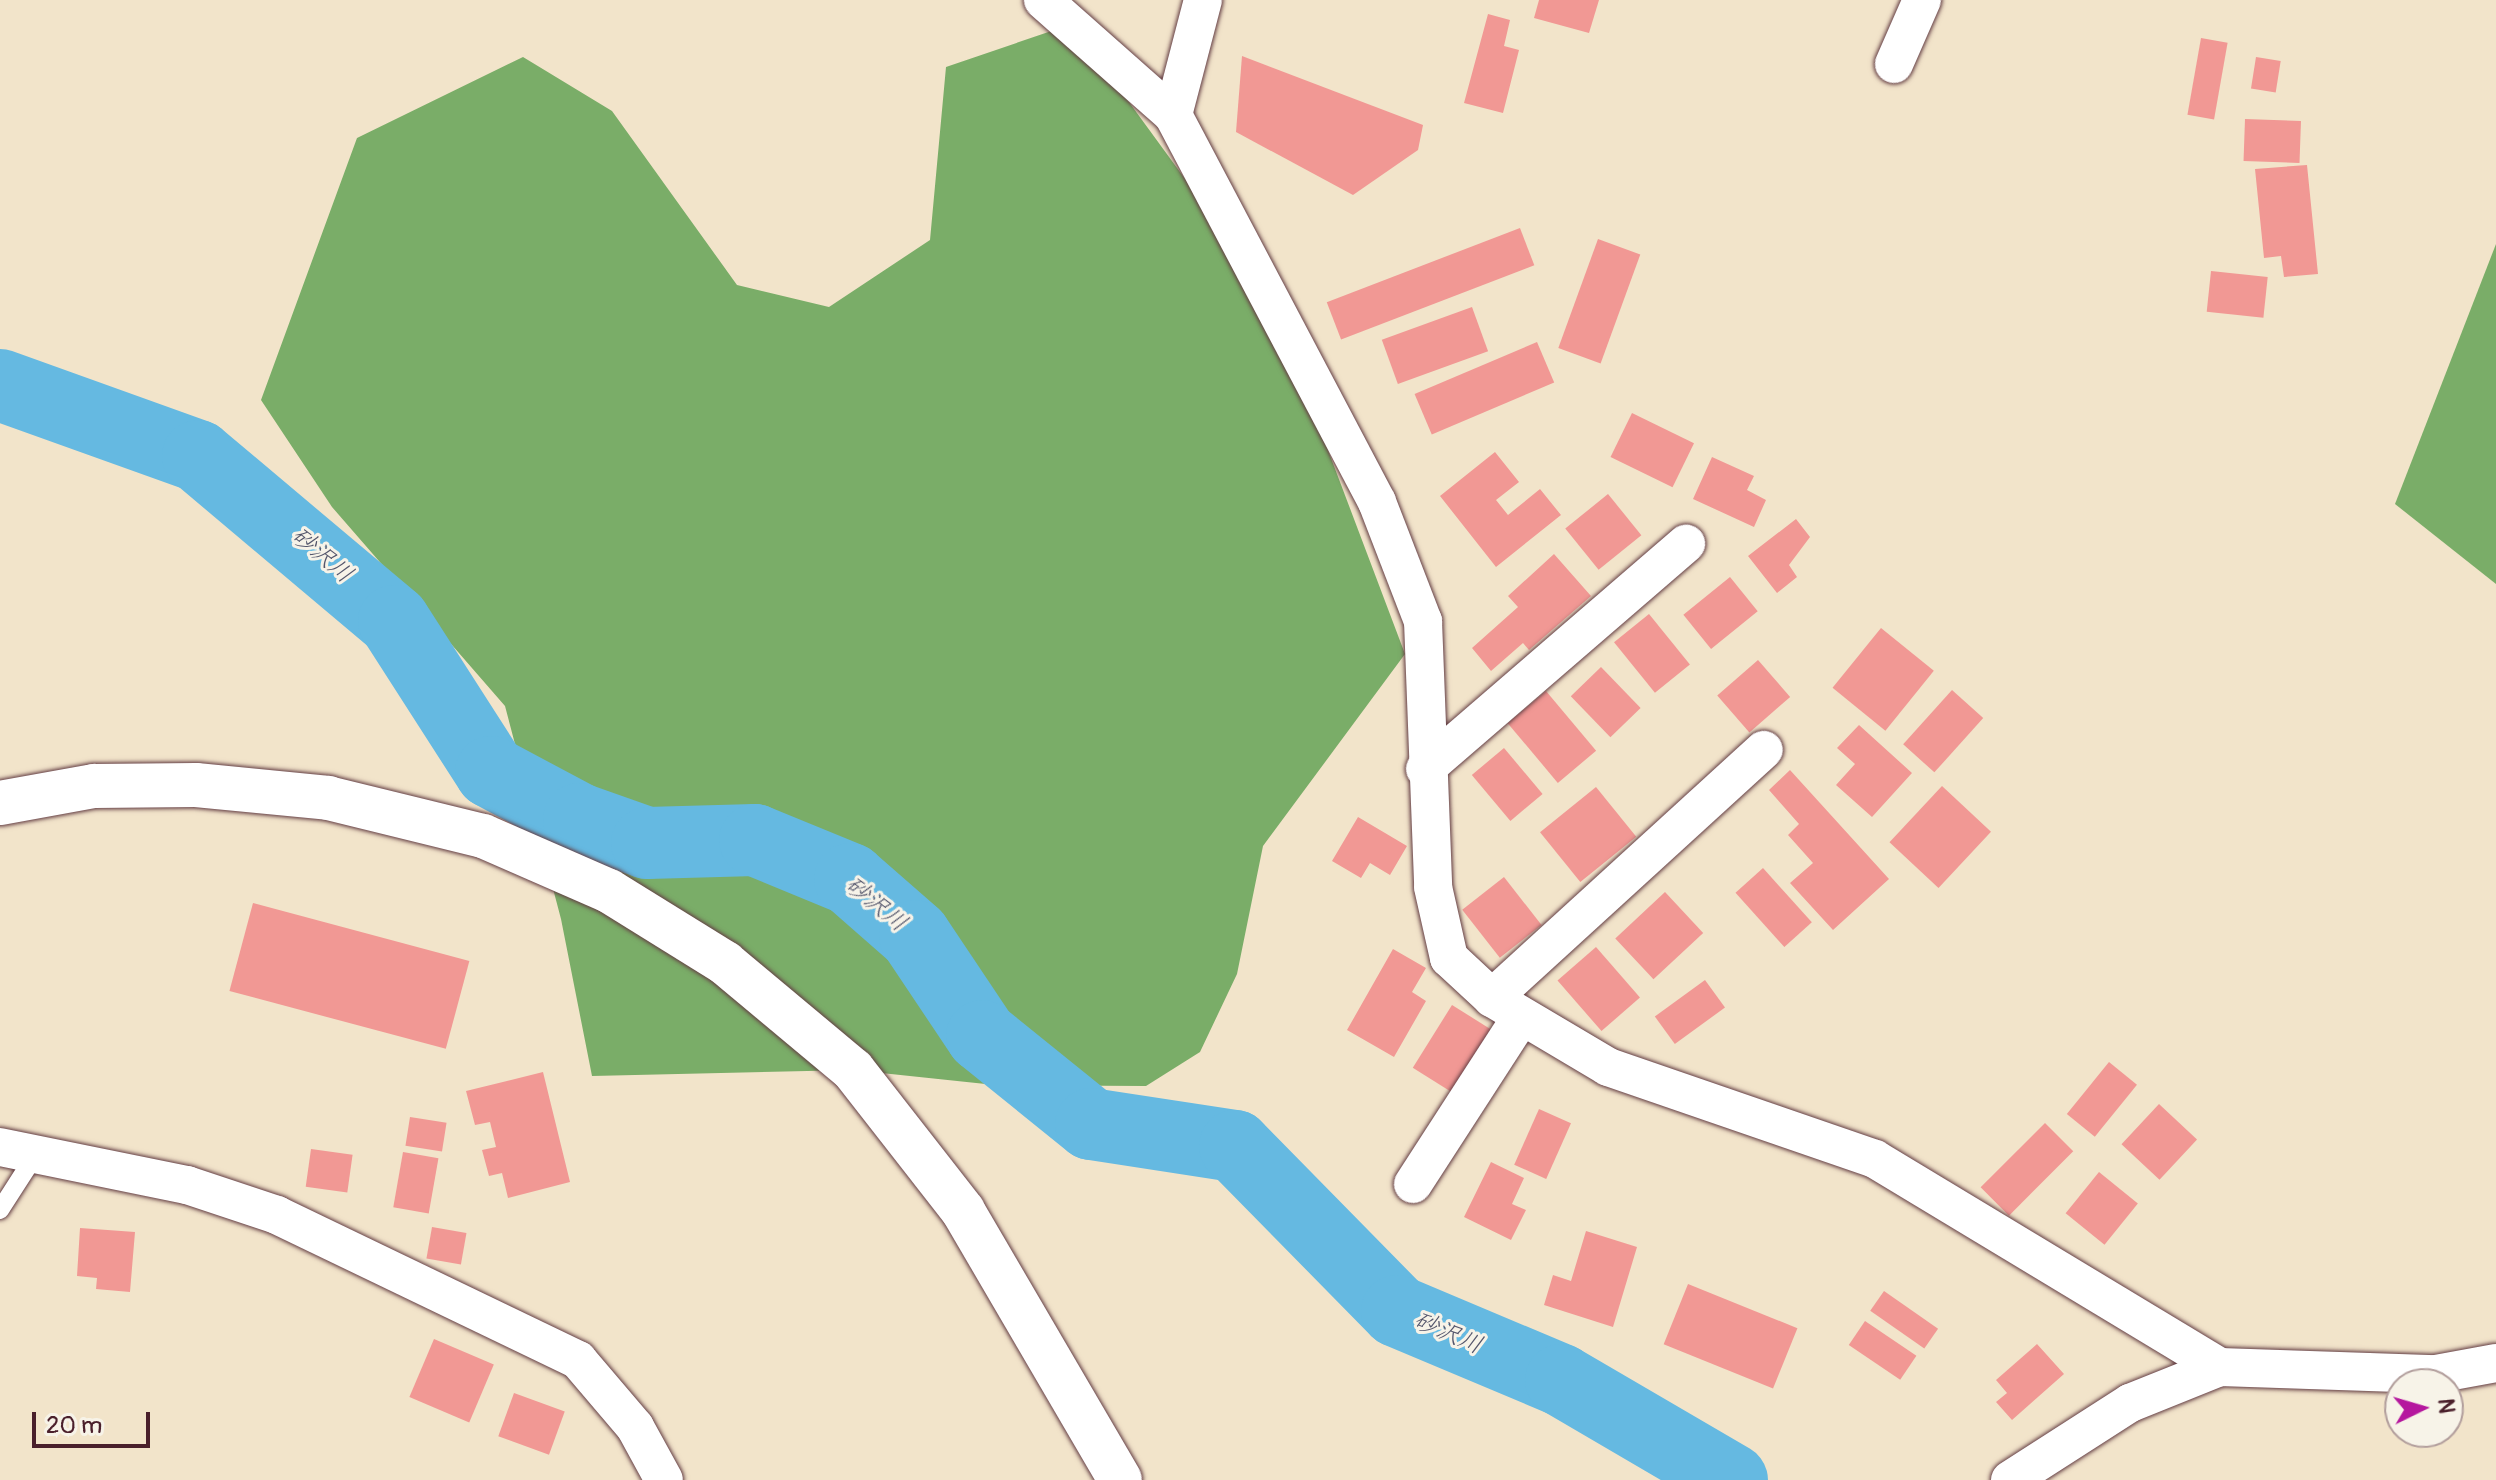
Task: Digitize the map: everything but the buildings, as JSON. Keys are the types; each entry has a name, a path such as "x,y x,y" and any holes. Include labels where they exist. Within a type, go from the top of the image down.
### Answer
{"street":[{"path":"1043,0 1173,115 1377,502 1423,621 1425,769 1433,887 1449,958 1507,1008 1608,1067 1875,1159 2220,1367"},
{"path":"1173,115 1203,0"},
{"path":"1894,64 1922,0"},
{"path":"1425,769 1686,544"},
{"path":"1413,1184 1507,1008 1764,750"},
{"path":"0,803 94,786 196,785 328,798 483,836 609,891 725,963 853,1070 963,1211 1120,1480"},
{"path":"18,1151 187,1185 277,1215 578,1360 635,1427 664,1480"},
{"path":"2010,1480 2130,1403 2220,1367 2436,1374 2496,1363"}],"lane":[{"path":"0,1210 18,1151"}],"green space":[{"path":"1072,24 1269,294 1405,654 1263,846 1237,974 1200,1052 1146,1086 995,1085 853,1070 592,1076 561,919 505,706 332,507 261,400 357,138 523,57 612,111 737,285 829,307 930,240 946,67"},
{"path":"2496,244 2496,584 2395,504"}],"waterway":[{"name":"砂沢川","path":"0,385 198,456 394,621 491,772 579,819 647,843 755,840 850,879 915,936 982,1036 1091,1124 1235,1146 1397,1311 1561,1380 1732,1480"}]}
